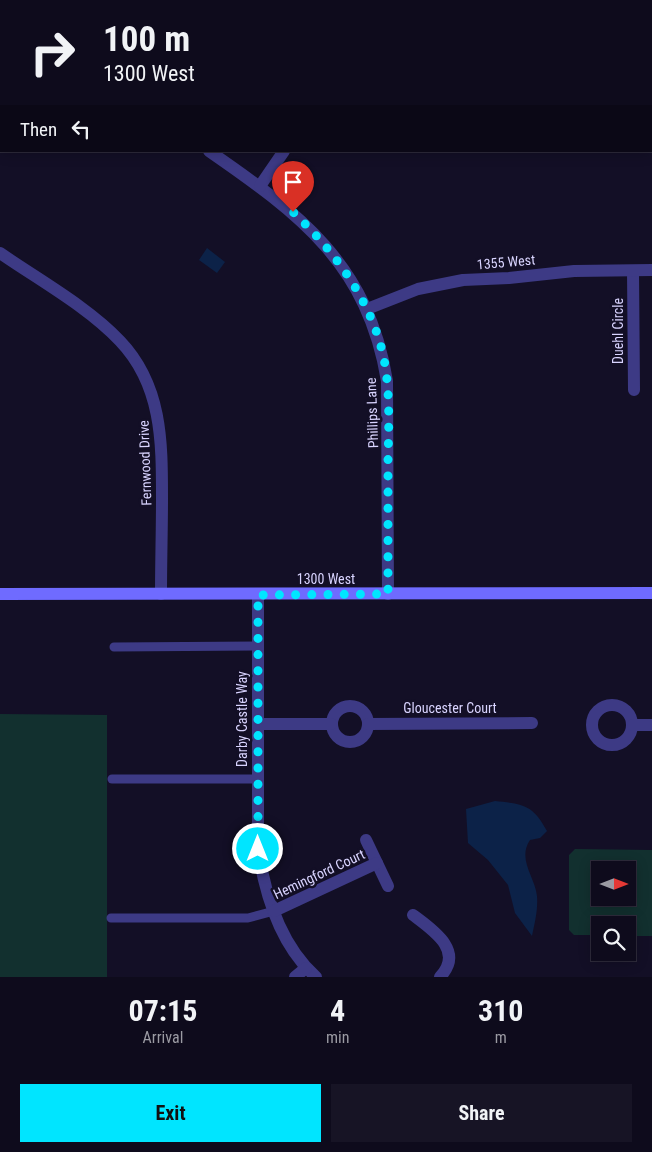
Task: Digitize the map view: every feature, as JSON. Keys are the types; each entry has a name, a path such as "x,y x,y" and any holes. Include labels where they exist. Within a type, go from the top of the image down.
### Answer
{"street":[{"name":"Phillips Lane","path":"210,152 260,186 293,212 320,238 347,274 366,310 378,339 387,381 388,594"},
{"path":"260,186 283,152"},
{"name":"Fernwood Drive","path":"0,254 97,320 120,341 147,378 157,410 162,444 161,594"},
{"name":"1355 West","path":"366,310 418,289 463,280 509,278 574,271 652,270"},
{"name":"Duehl Circle","path":"633,271 634,390"},
{"name":"1300 West","path":"0,594 652,593"},
{"name":"Darby Castle Way","path":"258,595 257,779 258,849 262,878 274,912 286,936 306,968 316,977"},
{"path":"344,706 350,706 364,713 368,724 360,739 350,742 344,741 335,735 332,724 335,713 344,706"},
{"name":"Gloucester Court","path":"368,724 532,723"},
{"path":"258,724 332,724"},
{"path":"633,725 652,725"},
{"name":"Hemingford Court","path":"366,840 388,886"},
{"name":"Hemingford Court","path":"274,912 377,863"},
{"path":"413,915 446,943 449,958 448,965 440,977"},
{"path":"295,977 306,968"}],"lane":[{"path":"114,647 258,646"},
{"path":"112,779 257,779"},
{"path":"111,918 248,918 274,912"}],"green space":[{"path":"0,714 107,715 107,977 0,977"},
{"path":"575,849 652,850 652,936 636,936 636,916 591,916 591,935 574,935 569,930 569,855"}],"water":[{"path":"207,248 225,262 217,273 199,260"},
{"path":"495,801 527,807 542,822 547,831 540,838 530,840 525,854 537,896 537,911 532,936 515,913 508,885 488,860 468,843 466,809"}],"route":[{"path":"258,849 258,595 388,594 387,381 383,358 378,339 366,310 347,274 320,238 293,212"}]}
